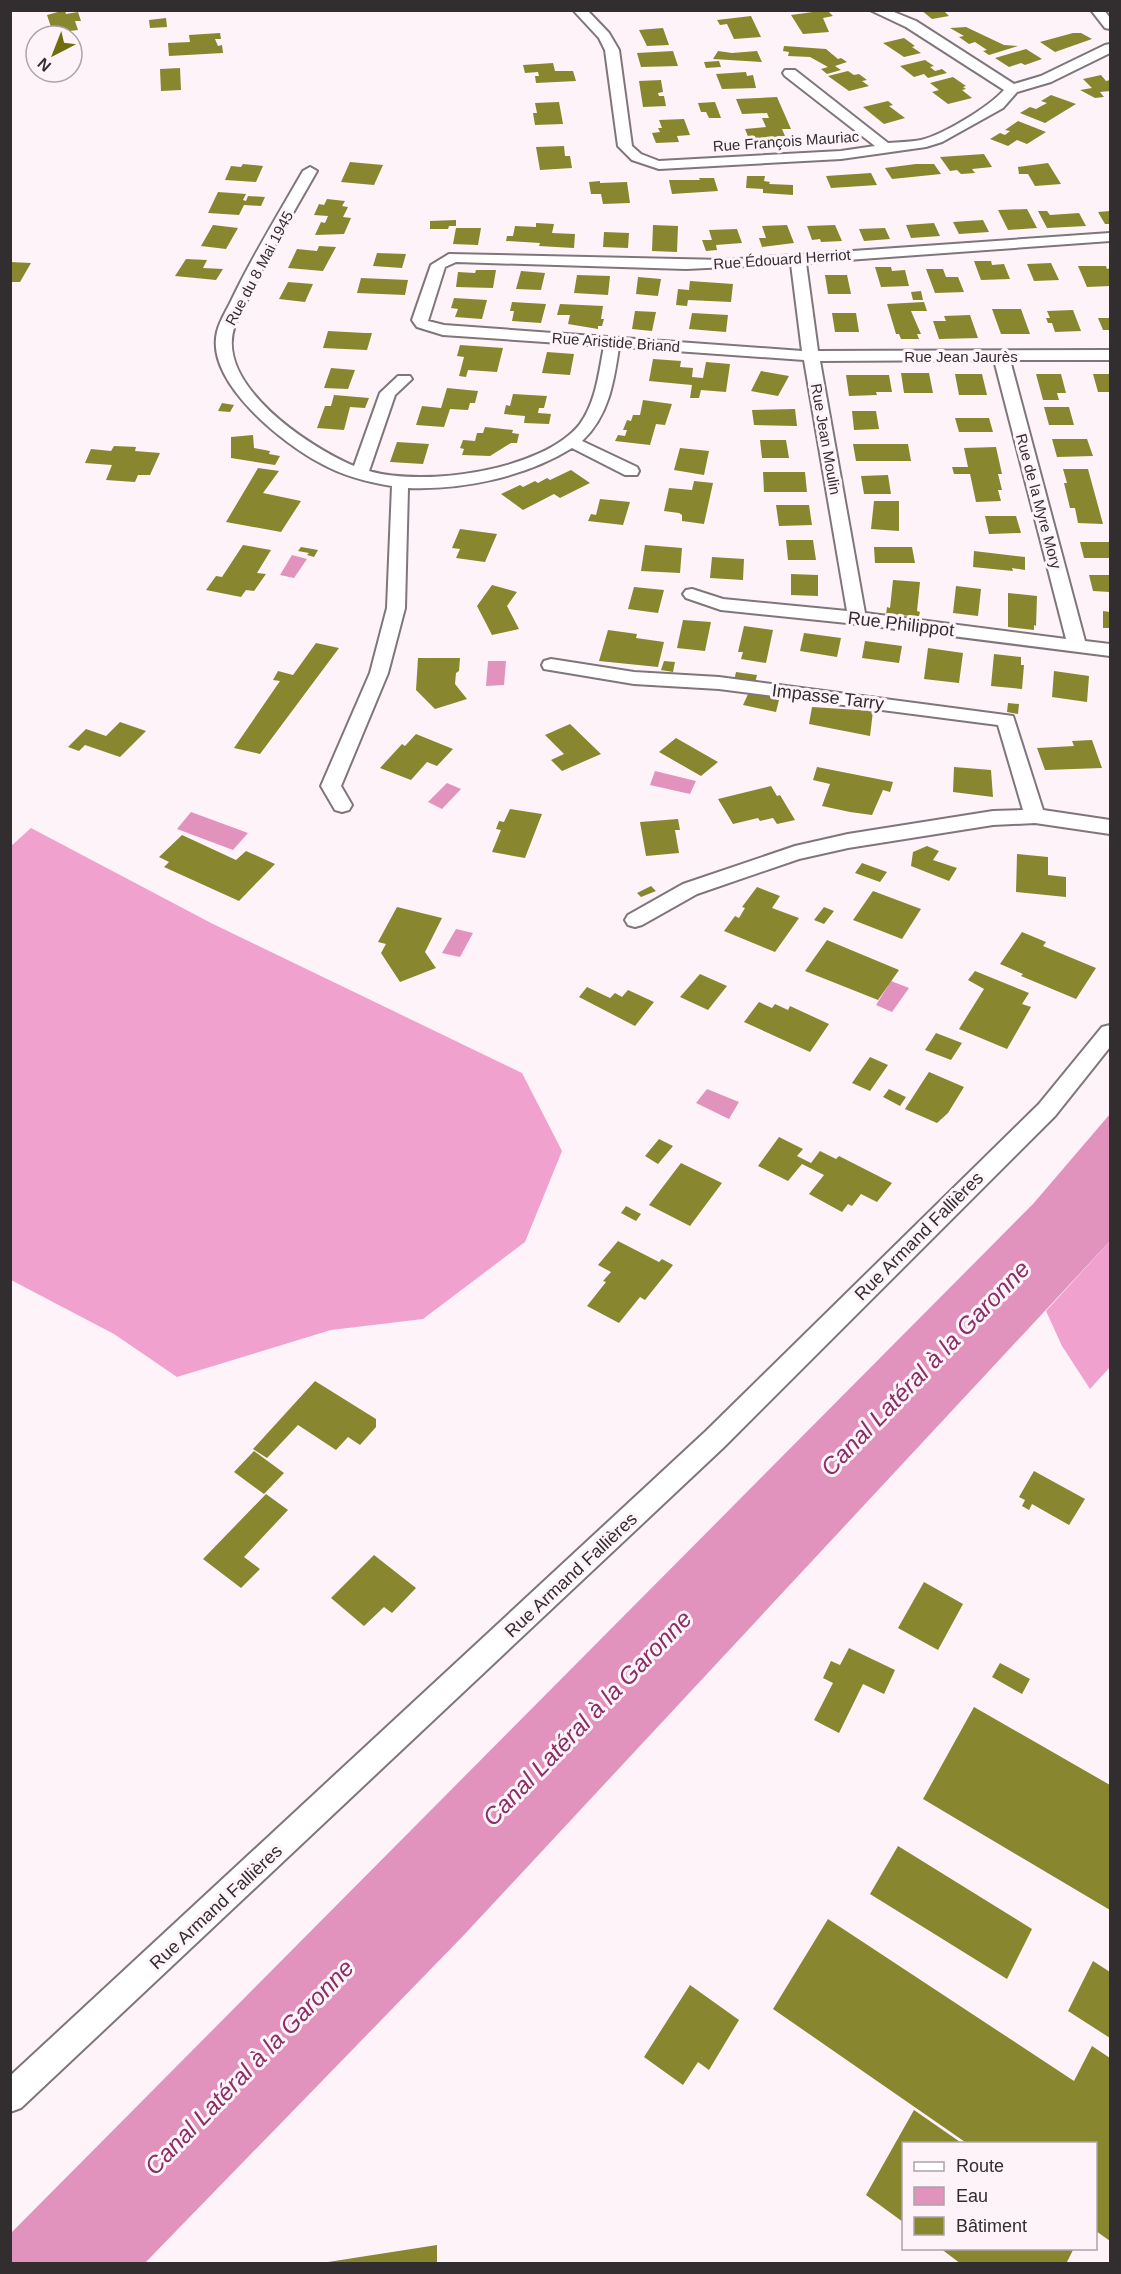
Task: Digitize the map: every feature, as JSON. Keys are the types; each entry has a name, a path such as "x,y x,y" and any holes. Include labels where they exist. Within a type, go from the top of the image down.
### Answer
{"street":[{"name":"Rue François Mauriac","path":"579,10 604,36 612,50 623,140 627,151 636,158 667,165 841,155 865,153 885,147 921,144 937,139 998,105 1012,89 1046,79 1110,48"},
{"path":"876,10 911,24 1012,89"},
{"path":"1097,10 1110,25"},
{"path":"1081,62 1110,57"},
{"path":"790,73 885,147"},
{"name":"Rue du 8 Mai 1945","path":"310,171 239,300 224,334 225,356 233,379 253,404 302,445 331,462 360,474 400,484 441,484 492,476 549,454 572,442 586,427 603,398 612,342"},
{"name":"Rue Édouard Herriot","path":"423,324 420,320 438,265 454,257 686,265 1110,237"},
{"name":"Rue Jean Moulin","path":"798,258 811,356 857,618"},
{"name":"Rue Aristide Briand","path":"423,324 443,330 811,356"},
{"name":"Rue Jean Jaurès","path":"811,356 1110,355"},
{"name":"Rue de la Myre Mory","path":"1001,356 1077,646"},
{"path":"360,474 388,393 405,379"},
{"path":"572,442 631,471"},
{"path":"342,805 331,786 379,673 396,608 400,484"},
{"name":"Rue Philippot","path":"692,594 721,604 857,618 1110,650"},
{"name":"Impasse Tarry","path":"550,665 634,678 719,683 1006,720 1035,816"},
{"path":"635,920 690,889 795,853 918,829 993,818 1035,816 1110,827"},
{"name":"Rue Armand Fallières","path":"10,2097 715,1439 1047,1110 1110,1033"}],"shaded area":[{"path":"31,828 211,923 522,1073 562,1151 525,1242 423,1319 331,1330 177,1377 114,1334 11,1280 10,847"},
{"path":"1110,1241 1110,1367 1090,1389 1062,1346 1046,1311"}],"water":[{"path":"292,555 307,559 294,578 280,575"},
{"path":"488,661 506,661 504,685 486,686"},
{"path":"655,771 696,781 690,794 650,785"},
{"path":"447,783 461,789 442,809 428,802"},
{"path":"191,812 248,833 233,850 177,829"},
{"path":"456,929 473,933 460,957 442,953"},
{"path":"891,981 909,988 892,1012 876,1005"},
{"path":"707,1089 739,1102 729,1119 696,1103"},
{"name":"Canal Latéral à la Garonne","path":"1110,1114 1110,1241 463,1936 145,2263 11,2263 11,2233 1033,1204"}],"building":[{"path":"65,10 66,14 78,12 81,21 75,21 76,24 50,24 47,15"},
{"path":"827,10 833,16 823,18 829,32 803,34 791,15"},
{"path":"921,10 943,10 949,16 932,19"},
{"path":"751,16 761,37 734,39 727,24 720,25 717,20"},
{"path":"166,18 167,27 150,28 149,20"},
{"path":"966,27 1004,45 1018,46 989,55 983,51 987,50 975,42 969,44 959,37 964,36 950,28"},
{"path":"663,28 669,45 647,46 639,30"},
{"path":"220,33 221,39 215,39 218,46 222,45 223,53 169,56 168,43 190,42 189,35"},
{"path":"1081,33 1092,39 1055,52 1040,42"},
{"path":"904,38 921,53 904,57 883,43"},
{"path":"784,46 826,49 838,59 841,58 847,62 835,66 841,70 827,74 821,69 828,67 810,57 788,56 789,52 783,51"},
{"path":"1026,49 1042,59 1025,65 1021,63 1009,67 995,58"},
{"path":"673,51 678,66 641,67 637,53"},
{"path":"718,51 732,53 757,51 762,62 713,59"},
{"path":"925,60 934,66 930,67 935,71 942,69 947,73 928,78 924,74 914,77 900,66"},
{"path":"719,61 721,67 706,68 704,62"},
{"path":"553,63 555,71 573,71 576,81 536,83 535,76 539,76 538,72 525,73 523,65"},
{"path":"180,68 181,90 161,91 160,69"},
{"path":"848,71 854,75 859,74 867,80 862,81 869,86 849,91 828,76"},
{"path":"746,72 747,76 753,75 756,88 722,89 716,74"},
{"path":"1101,75 1106,81 1110,80 1110,91 1100,92 1104,97 1095,98 1080,90 1092,88 1083,79"},
{"path":"953,77 966,86 963,87 966,89 962,90 972,98 948,104 932,92 939,90 930,83"},
{"path":"661,80 663,92 658,93 659,96 664,96 666,106 643,107 639,81"},
{"path":"1051,95 1076,104 1045,123 1020,113 1030,107 1036,109 1047,103 1041,101"},
{"path":"777,97 791,129 782,129 785,136 749,139 745,129 766,127 762,118 769,118 767,113 742,114 736,99"},
{"path":"888,101 893,105 889,106 905,118 884,124 863,107"},
{"path":"559,102 563,124 535,125 533,113 537,113 535,103"},
{"path":"715,102 721,118 709,118 706,112 701,112 698,103"},
{"path":"684,119 690,135 677,136 679,142 656,143 652,133 660,132 658,128 662,128 659,120"},
{"path":"1018,121 1046,132 1027,144 1017,140 1008,146 990,139 1000,133 1005,135 1010,131 1005,130"},
{"path":"564,146 565,156 570,156 572,168 540,170 536,147"},
{"path":"984,154 992,167 972,169 975,173 961,174 957,170 950,171 940,157"},
{"path":"350,162 383,165 374,185 341,182"},
{"path":"1048,163 1061,184 1035,186 1028,174 1019,174 1018,167"},
{"path":"243,164 263,166 256,182 225,180 231,166 241,167"},
{"path":"934,164 941,174 892,179 885,168"},
{"path":"871,173 877,185 831,188 826,176"},
{"path":"747,176 765,176 764,181 770,182 769,184 793,185 793,195 763,193 763,189 746,188"},
{"path":"699,178 714,178 718,191 672,194 669,180 700,180"},
{"path":"600,181 600,183 627,182 630,203 603,204 601,194 591,194 589,182"},
{"path":"218,192 246,194 243,200 246,201 248,196 265,197 261,206 244,205 239,215 208,213"},
{"path":"327,199 345,201 342,206 348,207 343,217 351,218 344,234 315,235 321,222 325,223 328,216 314,215 319,204 324,205"},
{"path":"1027,209 1037,228 1008,230 998,210"},
{"path":"1038,211 1047,211 1050,215 1079,213 1086,226 1047,228"},
{"path":"1110,211 1110,224 1105,224 1098,212"},
{"path":"456,220 456,226 449,226 448,229 430,229 430,221"},
{"path":"983,220 989,232 959,234 953,222"},
{"path":"536,223 554,224 552,233 575,234 574,248 506,241 507,236 513,236 515,226 536,227"},
{"path":"934,223 940,236 911,238 906,225"},
{"path":"213,225 238,228 226,249 201,246"},
{"path":"653,225 678,226 677,252 652,251"},
{"path":"787,225 794,243 762,247 759,238 766,238 762,226"},
{"path":"835,225 842,241 812,240 807,226"},
{"path":"456,228 481,228 478,245 453,244"},
{"path":"885,228 890,239 864,241 859,229"},
{"path":"737,229 742,243 716,245 717,250 706,251 702,240 712,240 709,230"},
{"path":"604,232 629,233 628,248 603,247"},
{"path":"319,246 336,247 323,271 288,268 297,249 317,251"},
{"path":"377,253 406,254 402,268 373,266"},
{"path":"186,259 207,260 203,268 223,269 216,280 175,276"},
{"path":"974,261 991,261 992,265 1004,264 1010,279 981,280"},
{"path":"10,262 31,263 20,282 10,282"},
{"path":"1051,263 1059,280 1034,281 1027,264"},
{"path":"1078,266 1110,268 1110,286 1087,287"},
{"path":"875,267 891,267 892,271 905,270 909,286 881,287"},
{"path":"926,269 943,269 946,277 958,277 964,292 935,293"},
{"path":"476,270 496,270 493,288 456,287 458,272 475,273"},
{"path":"521,271 545,273 541,290 516,289"},
{"path":"577,275 610,276 608,295 574,293"},
{"path":"825,275 847,275 851,294 828,294"},
{"path":"638,277 661,279 658,296 636,294"},
{"path":"361,278 408,280 405,295 357,293"},
{"path":"690,281 733,284 731,302 688,300 687,306 676,305 678,289 689,290"},
{"path":"288,282 313,284 305,302 279,299"},
{"path":"921,291 923,300 913,300 911,292"},
{"path":"454,298 487,300 482,319 455,317 458,309 451,308"},
{"path":"512,302 546,304 541,323 512,321 514,311 510,311"},
{"path":"924,302 927,311 911,311 921,334 917,334 919,339 901,339 899,334 896,334 887,304"},
{"path":"560,304 603,306 602,326 598,326 598,329 568,324 570,315 557,315"},
{"path":"992,309 1021,309 1030,334 1001,334"},
{"path":"1073,310 1081,331 1055,332 1052,323 1048,323 1046,318 1050,318 1047,311"},
{"path":"635,311 656,312 652,331 632,329"},
{"path":"692,313 728,315 726,332 689,329"},
{"path":"832,313 856,313 859,332 835,332"},
{"path":"970,315 978,338 939,339 933,321 946,321 944,316"},
{"path":"1098,318 1110,318 1110,330 1103,330"},
{"path":"328,331 372,333 367,350 323,348"},
{"path":"460,345 503,348 497,372 468,370 466,377 459,376 464,357 457,356"},
{"path":"547,352 574,354 570,375 542,373"},
{"path":"653,359 681,361 680,367 693,368 692,377 703,378 706,362 730,364 726,392 701,390 699,398 690,398 692,385 649,381"},
{"path":"331,368 355,370 348,389 324,388"},
{"path":"761,371 789,376 778,396 751,391"},
{"path":"901,373 929,373 933,393 904,393"},
{"path":"955,374 982,374 987,395 959,395"},
{"path":"1036,374 1061,374 1066,393 1057,393 1059,400 1043,400"},
{"path":"1093,374 1110,374 1110,392 1098,392"},
{"path":"846,375 889,375 892,392 849,396"},
{"path":"447,388 478,391 475,403 470,403 468,410 450,409 444,427 416,425 422,406 441,408"},
{"path":"513,394 547,396 544,408 539,408 538,413 551,414 549,424 524,423 525,416 504,414 506,405 510,406"},
{"path":"334,395 369,398 365,408 350,407 344,430 317,428 325,406 331,406"},
{"path":"643,400 672,404 665,425 656,424 650,445 615,441 618,435 625,436 627,430 623,430 627,420 631,421 633,415 640,415"},
{"path":"222,403 234,405 230,412 218,411"},
{"path":"1044,407 1069,407 1074,425 1049,425"},
{"path":"795,409 797,426 754,425 752,410"},
{"path":"852,411 876,411 879,429 854,430"},
{"path":"955,418 989,418 993,432 959,432"},
{"path":"485,427 513,430 512,433 519,434 517,443 511,443 490,456 462,455 464,449 460,448 463,440 475,441 477,433 483,433"},
{"path":"253,435 254,448 270,451 269,454 280,456 275,465 231,458 231,437"},
{"path":"1052,439 1087,439 1093,456 1057,457"},
{"path":"760,440 786,440 789,458 762,458"},
{"path":"397,442 429,444 423,464 390,462"},
{"path":"853,444 908,444 911,461 856,461"},
{"path":"114,446 136,447 135,451 160,453 150,475 138,475 135,482 106,480 112,465 85,463 91,449 111,451"},
{"path":"996,447 1002,474 998,474 1002,490 998,490 1001,501 976,502 970,474 954,474 952,467 968,467 964,448"},
{"path":"680,448 709,451 704,475 674,470"},
{"path":"258,468 279,471 263,493 301,501 281,532 226,522"},
{"path":"1063,469 1088,469 1103,524 1078,523 1075,508 1070,508"},
{"path":"571,470 590,483 560,498 554,494 523,510 501,494 520,485 523,487 547,478 550,480"},
{"path":"763,472 805,472 807,492 764,492"},
{"path":"888,475 891,494 864,494 861,476"},
{"path":"694,481 713,483 704,524 682,521 682,515 679,513 664,511 669,488 692,490"},
{"path":"600,499 630,502 623,525 588,521 591,514 596,515"},
{"path":"874,501 899,501 899,531 871,529"},
{"path":"776,505 809,505 812,525 779,526"},
{"path":"985,516 1016,516 1021,533 989,534"},
{"path":"460,529 497,534 485,562 456,558 460,549 452,548"},
{"path":"786,540 813,540 816,560 788,560"},
{"path":"1080,542 1110,542 1110,558 1084,558"},
{"path":"243,545 271,550 257,573 266,574 254,591 246,590 241,597 206,590 216,576 222,577"},
{"path":"645,545 682,548 680,573 641,571"},
{"path":"301,547 318,550 314,557 307,555 309,553 298,551"},
{"path":"874,547 912,547 915,563 875,563"},
{"path":"974,551 1025,557 1025,570 973,567"},
{"path":"712,557 744,559 743,580 710,578"},
{"path":"791,574 818,575 818,596 791,595"},
{"path":"1089,575 1110,575 1110,592 1093,591"},
{"path":"893,580 920,582 917,611 920,612 919,616 886,615 887,607 890,608"},
{"path":"492,585 517,592 507,606 519,629 492,635 477,606"},
{"path":"956,586 981,589 978,616 953,613"},
{"path":"634,587 664,590 658,613 628,609"},
{"path":"1008,593 1037,596 1034,630 1008,627"},
{"path":"1103,611 1110,612 1110,628 1103,628"},
{"path":"683,620 711,622 705,651 677,648"},
{"path":"744,626 773,630 766,663 741,659 743,652 738,652"},
{"path":"608,630 637,634 636,638 664,642 658,667 599,661"},
{"path":"804,633 841,638 837,657 800,651"},
{"path":"865,641 902,646 899,663 862,658"},
{"path":"316,643 339,648 260,754 234,748 280,681 273,680 278,671 293,675"},
{"path":"928,648 963,653 959,683 924,679"},
{"path":"994,654 1021,657 1021,665 1024,665 1022,689 991,686"},
{"path":"418,658 460,658 455,684 467,699 435,709 416,690"},
{"path":"664,661 675,662 673,672 661,670"},
{"path":"1054,671 1089,676 1087,702 1052,697"},
{"path":"736,672 757,675 755,683 734,681"},
{"path":"749,692 780,696 776,712 743,705"},
{"path":"1008,703 1019,704 1018,714 1007,712"},
{"path":"812,707 873,711 870,736 809,724"},
{"path":"120,722 146,731 120,757 85,745 79,751 68,747 86,729 106,736"},
{"path":"570,724 601,754 562,771 551,760 564,754 545,735"},
{"path":"416,734 453,749 437,766 427,762 411,780 380,768 402,744 405,746"},
{"path":"676,738 718,762 701,776 659,752"},
{"path":"1092,740 1102,768 1045,770 1037,748 1074,746 1072,741"},
{"path":"817,767 893,782 890,792 883,790 872,815 850,812 822,806 830,784 813,780"},
{"path":"954,767 991,770 993,797 953,792"},
{"path":"771,786 777,796 780,795 795,820 777,824 773,818 760,821 758,818 733,824 718,799"},
{"path":"510,809 542,814 525,858 492,852 501,830 496,829 499,821 504,822"},
{"path":"678,819 680,830 675,830 679,853 646,856 640,822"},
{"path":"182,835 236,860 246,851 275,864 239,901 164,867 169,862 159,857"},
{"path":"927,846 939,851 933,860 957,868 949,881 911,866 913,852"},
{"path":"1017,854 1048,857 1048,875 1066,877 1066,897 1016,892"},
{"path":"862,863 887,872 880,882 855,873"},
{"path":"651,886 656,891 641,897 637,893"},
{"path":"757,887 780,896 772,908 799,918 775,952 724,931 735,916 739,918 745,908 742,907"},
{"path":"873,891 921,909 902,939 853,920"},
{"path":"397,907 442,918 425,952 436,968 400,982 381,953 386,944 378,942"},
{"path":"824,907 834,911 824,924 814,920"},
{"path":"1022,932 1046,942 1043,946 1096,968 1076,999 1021,976 1023,974 1000,964"},
{"path":"827,940 899,970 878,1000 805,971"},
{"path":"975,971 1029,993 1022,1004 1031,1007 1007,1049 959,1029 984,989 968,980"},
{"path":"700,974 727,986 708,1010 680,997"},
{"path":"587,987 610,998 615,993 622,997 628,990 654,1002 635,1026 579,997"},
{"path":"759,1002 772,1008 775,1004 788,1010 790,1006 829,1024 810,1052 744,1022"},
{"path":"936,1033 962,1043 951,1060 925,1050"},
{"path":"870,1057 888,1065 870,1091 852,1083"},
{"path":"929,1072 964,1087 948,1113 937,1123 905,1109"},
{"path":"889,1089 906,1097 900,1106 883,1097"},
{"path":"779,1137 803,1149 797,1156 811,1163 820,1151 836,1159 839,1156 892,1183 877,1202 861,1194 852,1206 848,1204 842,1212 809,1194 824,1175 802,1164 788,1181 758,1166"},
{"path":"659,1139 673,1146 658,1164 645,1156"},
{"path":"681,1163 722,1183 690,1226 649,1205"},
{"path":"626,1206 641,1214 636,1221 621,1213"},
{"path":"618,1241 659,1262 662,1259 673,1265 645,1300 640,1297 619,1323 587,1306 611,1272 598,1265"},
{"path":"315,1381 376,1419 376,1427 360,1445 348,1437 336,1450 298,1425 267,1458 253,1449"},
{"path":"254,1451 284,1473 264,1494 234,1472"},
{"path":"1034,1471 1085,1499 1069,1525 1032,1504 1029,1510 1022,1506 1025,1500 1019,1497"},
{"path":"266,1494 288,1510 244,1557 260,1569 241,1588 203,1559"},
{"path":"374,1555 416,1588 392,1613 384,1607 364,1626 331,1598"},
{"path":"924,1582 963,1604 938,1650 898,1628"},
{"path":"849,1648 895,1670 884,1694 863,1684 839,1733 814,1720 833,1683 823,1678 831,1661 840,1665"},
{"path":"1000,1663 1030,1679 1022,1694 992,1677"},
{"path":"974,1707 1110,1785 1110,1910 923,1799"},
{"path":"898,1846 1032,1929 1007,1979 870,1894"},
{"path":"828,1919 1074,2081 1092,2046 1110,2058 1110,2241 1097,2232 1097,2142 965,2142 773,2009"},
{"path":"1093,1961 1110,1972 1110,2038 1068,2011"},
{"path":"690,1985 739,2020 709,2070 698,2062 683,2085 644,2057"},
{"path":"914,2110 960,2142 902,2142 902,2221 866,2195"},
{"path":"437,2245 437,2264 328,2264 328,2262"},
{"path":"943,2250 1073,2250 1066,2264 961,2264"}]}
